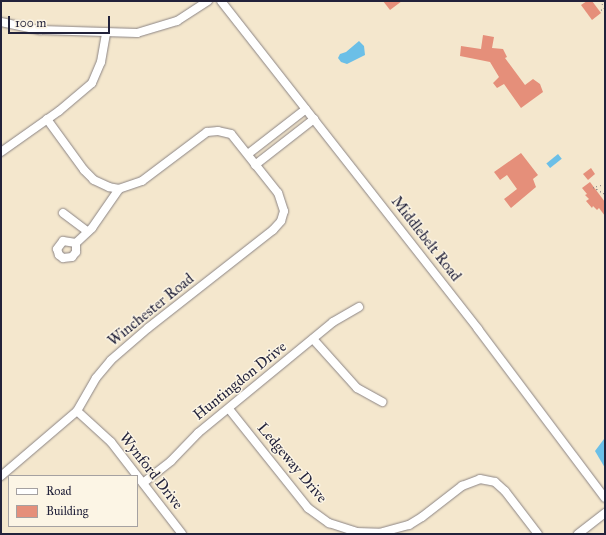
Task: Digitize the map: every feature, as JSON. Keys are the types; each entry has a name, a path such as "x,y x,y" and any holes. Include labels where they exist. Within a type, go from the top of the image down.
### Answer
{"street":[{"path":"1,22 40,30 106,34 137,33 165,26 190,14 208,1"},
{"name":"Middlebelt Road","path":"222,1 478,329 605,498"},
{"path":"1,152 79,96 92,83 100,67 106,34"},
{"path":"251,160 306,109"},
{"path":"47,119 84,170 94,180 109,187 119,189 109,207 88,232 76,243"},
{"path":"251,160 314,119"},
{"name":"Winchester Road","path":"1,476 77,410 96,378 111,360 282,221 284,211 283,203 231,134 218,130 207,132 142,181 119,189"},
{"path":"63,212 88,232"},
{"name":"Huntingdon Drive","path":"143,483 229,408 333,322 359,307"},
{"path":"313,339 357,388 382,402"},
{"name":"Ledgeway Drive","path":"229,408 308,508 329,523 356,532 379,534 409,524 422,517 462,486 480,478 494,482 505,491 538,534"},
{"name":"Wynford Drive","path":"77,410 111,442 137,475"},
{"name":"Wynford Drive","path":"138,477 182,534"},
{"path":"578,534 605,513"}],"path":[{"path":"601,1 604,8 601,10"},
{"path":"605,184 593,187 605,194 605,199"}],"water":[{"path":"359,41 364,46 365,55 347,64 341,62 338,58 340,54 346,52"},
{"path":"558,154 562,159 550,168 546,163"},
{"path":"604,439 605,440 605,468 595,451"}],"building":[{"path":"383,1 402,1 390,10"},
{"path":"587,1 592,1 601,13 592,20 581,5"},
{"path":"483,35 494,37 492,48 503,49 507,57 505,58 525,85 533,79 540,84 543,92 521,108 504,84 497,88 493,83 499,77 490,62 460,56 461,46 481,49"},
{"path":"521,153 538,175 533,179 536,187 511,208 504,199 517,189 507,175 500,180 494,172"},
{"path":"591,168 595,174 588,180 583,174"},
{"path":"590,182 605,202 605,216 599,208 597,210 593,206 592,208 586,201 589,199 585,195 587,194 582,188"}]}
